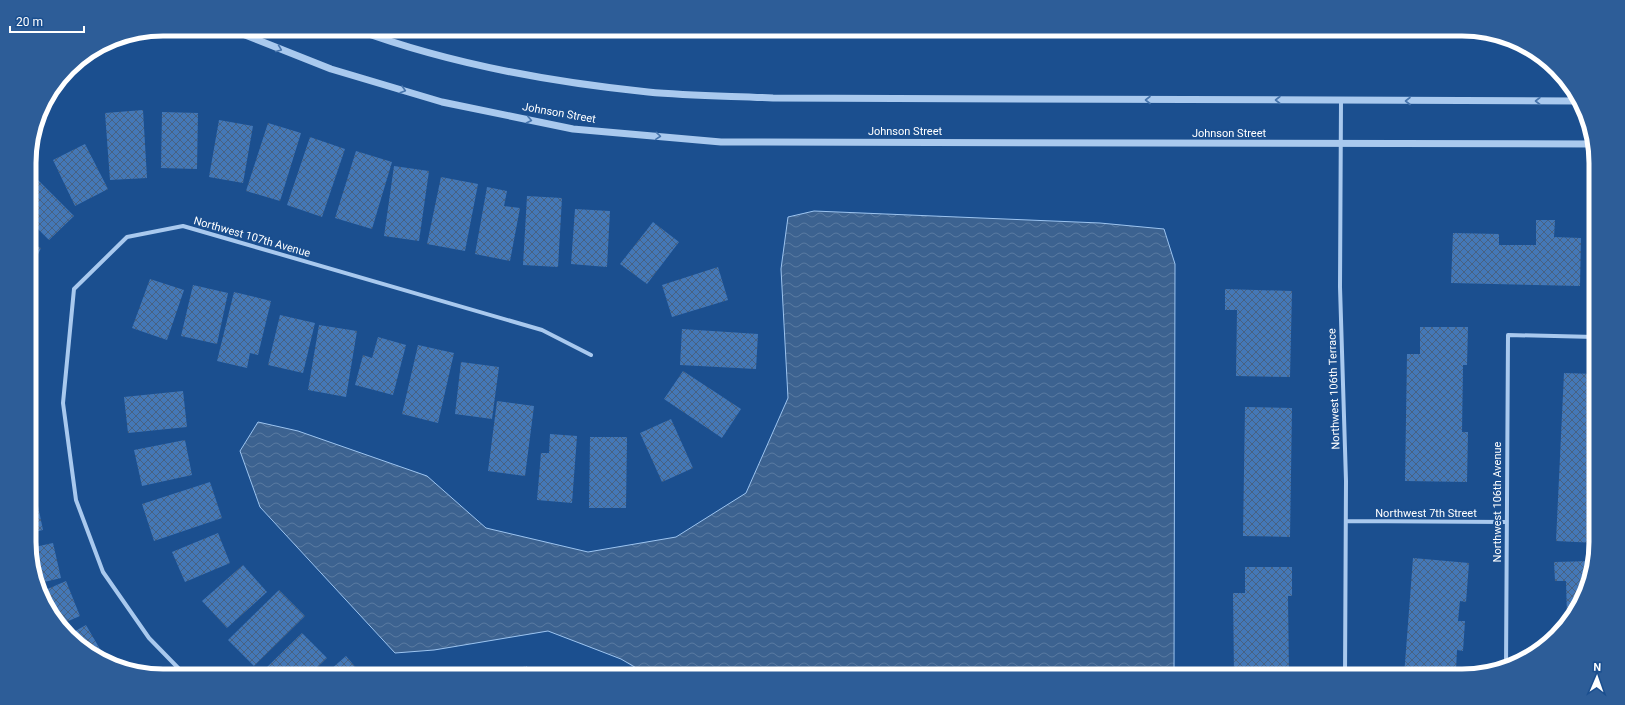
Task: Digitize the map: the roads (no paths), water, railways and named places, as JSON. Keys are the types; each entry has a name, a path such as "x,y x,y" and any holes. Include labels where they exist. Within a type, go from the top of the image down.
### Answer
{"street":[{"name":"Johnson Street","path":"248,36 331,69 442,102 573,129 721,142 1588,144"},
{"path":"373,36 468,64 565,82 650,92 773,98 1573,101"},
{"name":"Northwest 106th Terrace","path":"1341,101 1340,287 1346,481 1345,669"},
{"name":"Northwest 107th Avenue","path":"179,669 148,638 103,572 76,500 63,403 74,289 127,237 182,226 542,330 591,355"},
{"name":"Northwest 106th Avenue","path":"1506,661 1508,335 1589,337"},
{"name":"Northwest 7th Street","path":"1346,521 1506,522"}],"water":[{"path":"814,211 1100,223 1164,229 1175,264 1174,669 638,669 621,659 548,631 434,650 395,653 260,507 240,451 258,422 298,431 427,476 486,528 588,552 676,537 746,493 788,398 781,269 788,217"}]}
